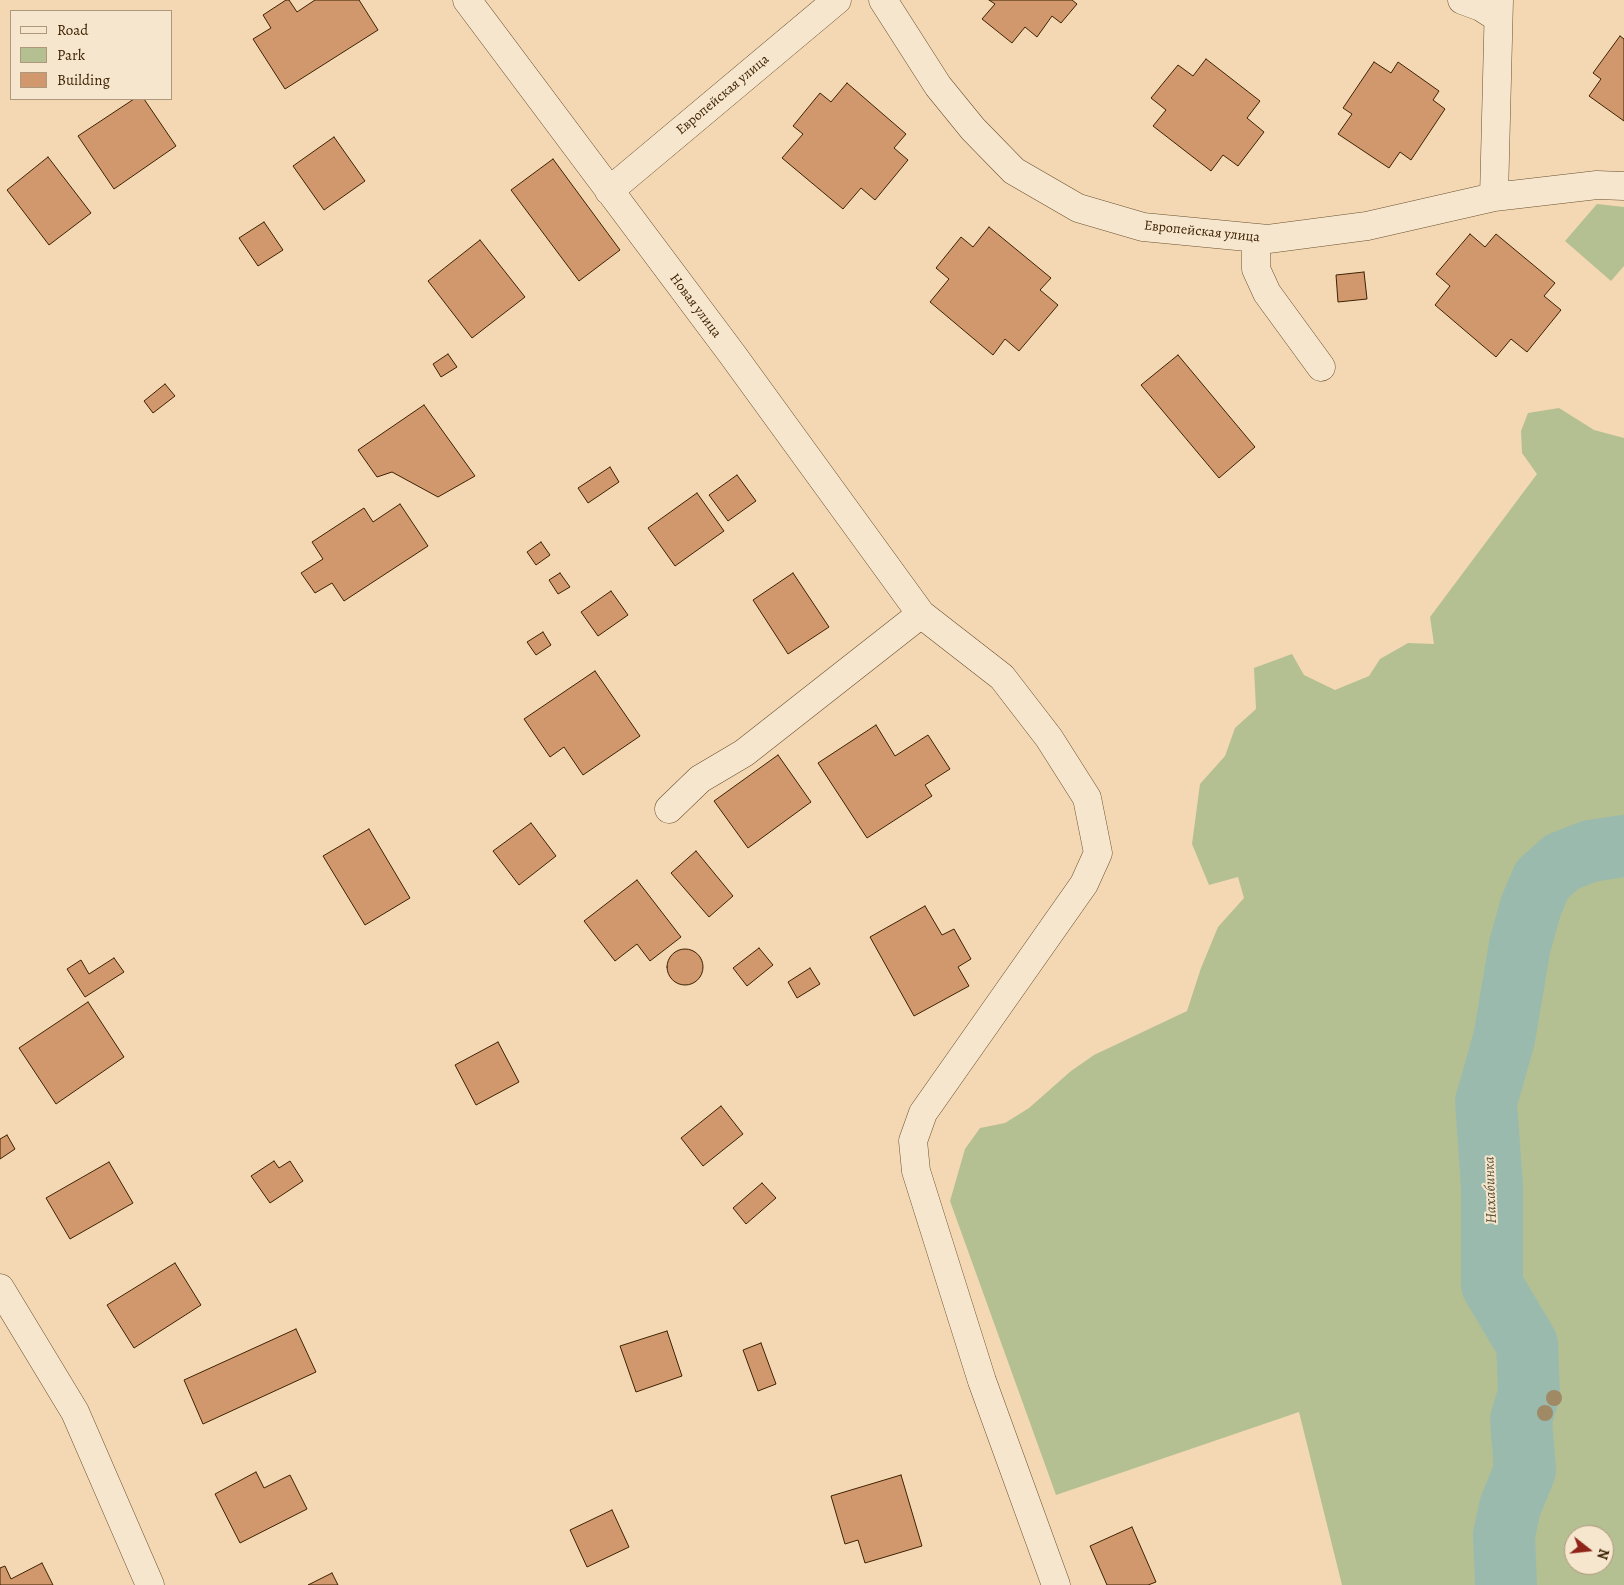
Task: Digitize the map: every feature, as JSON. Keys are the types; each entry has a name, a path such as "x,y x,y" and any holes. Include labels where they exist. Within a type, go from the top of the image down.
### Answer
{"street":[{"name":"Новая улица","path":"466,0 921,614 1002,677 1049,738 1086,798 1098,853 1084,884 923,1113 913,1141 916,1171 982,1381 1056,1585"},
{"name":"Европейская улица","path":"609,191 837,0"},
{"name":"Европейская улица","path":"883,0 938,86 973,129 1014,171 1078,208 1142,227 1268,238 1367,226 1494,197 1597,185 1624,186"},
{"path":"1462,0 1481,7 1498,9 1499,82 1494,197"},
{"path":"1256,238 1256,268 1267,293 1321,367"},
{"path":"669,809 700,779 744,753 921,614"},
{"path":"0,1288 75,1412 150,1585"}],"green space":[{"path":"1597,204 1624,207 1624,266 1611,281 1565,241"},
{"path":"1559,408 1594,430 1624,438 1624,1585 1342,1585 1299,1412 1056,1495 950,1201 965,1149 980,1128 1005,1123 1029,1108 1071,1071 1094,1055 1187,1011 1201,968 1218,927 1244,898 1238,877 1209,885 1192,844 1200,784 1225,756 1235,728 1256,709 1254,668 1292,654 1304,675 1335,690 1369,676 1380,659 1408,643 1434,644 1430,617 1537,474 1522,453 1521,431 1528,413"}],"building":[{"path":"289,0 297,12 315,0 359,0 378,30 285,89 253,39 271,28 263,15"},
{"path":"989,0 1072,0 1077,4 1061,23 1052,16 1037,37 1025,27 1012,43 982,19 995,4"},
{"path":"1620,36 1624,39 1624,121 1589,96 1601,79 1593,73"},
{"path":"1206,59 1260,101 1247,118 1264,132 1238,166 1223,155 1211,171 1153,126 1166,110 1151,98 1178,65 1193,76"},
{"path":"1374,62 1391,73 1398,62 1439,91 1433,100 1445,109 1411,160 1400,152 1389,168 1338,134 1352,114 1343,108"},
{"path":"847,83 906,134 894,148 908,160 875,200 861,188 843,209 782,158 803,134 793,126 820,93 831,102"},
{"path":"132,100 145,100 176,146 114,189 78,136"},
{"path":"334,137 365,181 324,210 293,166"},
{"path":"48,157 91,213 49,245 7,190"},
{"path":"553,159 620,250 579,281 511,190"},
{"path":"264,222 283,250 258,266 239,238"},
{"path":"989,227 1051,278 1040,290 1058,305 1019,351 1005,339 993,355 930,302 949,279 936,268 961,237 973,247"},
{"path":"1470,234 1485,247 1496,234 1555,283 1544,296 1561,310 1527,352 1511,339 1496,357 1435,305 1450,286 1436,274"},
{"path":"480,240 525,297 472,338 428,281"},
{"path":"1364,272 1367,299 1338,302 1336,275"},
{"path":"448,354 457,367 441,377 433,364"},
{"path":"1178,355 1255,447 1219,478 1141,385"},
{"path":"165,384 175,396 153,413 144,401"},
{"path":"424,405 475,476 438,497 392,472 377,477 358,450"},
{"path":"610,467 619,482 588,503 578,488"},
{"path":"737,475 756,501 728,521 709,495"},
{"path":"697,493 724,531 675,566 648,528"},
{"path":"400,504 428,546 344,601 332,583 315,593 301,573 323,559 312,542 364,508 373,522"},
{"path":"541,542 550,555 536,565 527,552"},
{"path":"560,573 570,587 558,594 549,580"},
{"path":"793,573 829,627 788,654 753,600"},
{"path":"611,591 628,615 598,636 581,612"},
{"path":"543,632 551,645 536,655 527,642"},
{"path":"595,671 640,736 583,775 564,747 550,757 524,719"},
{"path":"876,725 895,756 928,735 950,769 925,785 932,796 867,838 818,763"},
{"path":"778,755 811,802 748,848 714,801"},
{"path":"531,823 556,856 519,885 493,851"},
{"path":"369,829 410,898 365,925 323,856"},
{"path":"696,851 733,896 709,917 671,873"},
{"path":"637,880 681,937 650,961 637,944 615,961 584,921"},
{"path":"925,906 942,935 954,929 971,959 958,967 969,986 914,1016 870,937"},
{"path":"759,948 773,965 747,986 733,968"},
{"path":"685,949 698,954 703,967 698,980 685,985 672,980 667,967 672,954"},
{"path":"114,958 124,972 85,997 67,969 81,960 89,974"},
{"path":"810,968 820,984 797,998 788,982"},
{"path":"88,1002 124,1057 56,1104 19,1048"},
{"path":"498,1042 519,1082 476,1105 455,1065"},
{"path":"721,1106 743,1134 703,1166 681,1138"},
{"path":"7,1135 15,1149 0,1159 0,1139"},
{"path":"274,1161 279,1168 290,1161 303,1181 270,1203 251,1176"},
{"path":"109,1162 133,1203 70,1239 46,1198"},
{"path":"762,1183 776,1198 746,1224 733,1208"},
{"path":"175,1263 201,1305 134,1348 107,1305"},
{"path":"296,1329 316,1372 203,1424 184,1380"},
{"path":"667,1331 682,1376 636,1392 620,1346"},
{"path":"761,1343 776,1384 758,1391 743,1350"},
{"path":"256,1472 264,1488 290,1475 307,1509 240,1543 215,1494"},
{"path":"901,1475 922,1546 865,1563 858,1540 845,1544 831,1496"},
{"path":"612,1510 629,1547 587,1567 570,1530"},
{"path":"1132,1527 1156,1582 1148,1585 1107,1585 1090,1546"},
{"path":"42,1563 53,1585 0,1585 0,1568 5,1566 11,1579"},
{"path":"332,1573 338,1585 308,1585"}],"waterway":[{"name":"Нахабинка","path":"1506,1585 1504,1535 1510,1507 1525,1470 1521,1420 1529,1393 1527,1344 1492,1285 1492,1187 1486,1102 1504,1039 1520,945 1531,906 1542,880 1562,862 1590,851 1624,846"}]}
